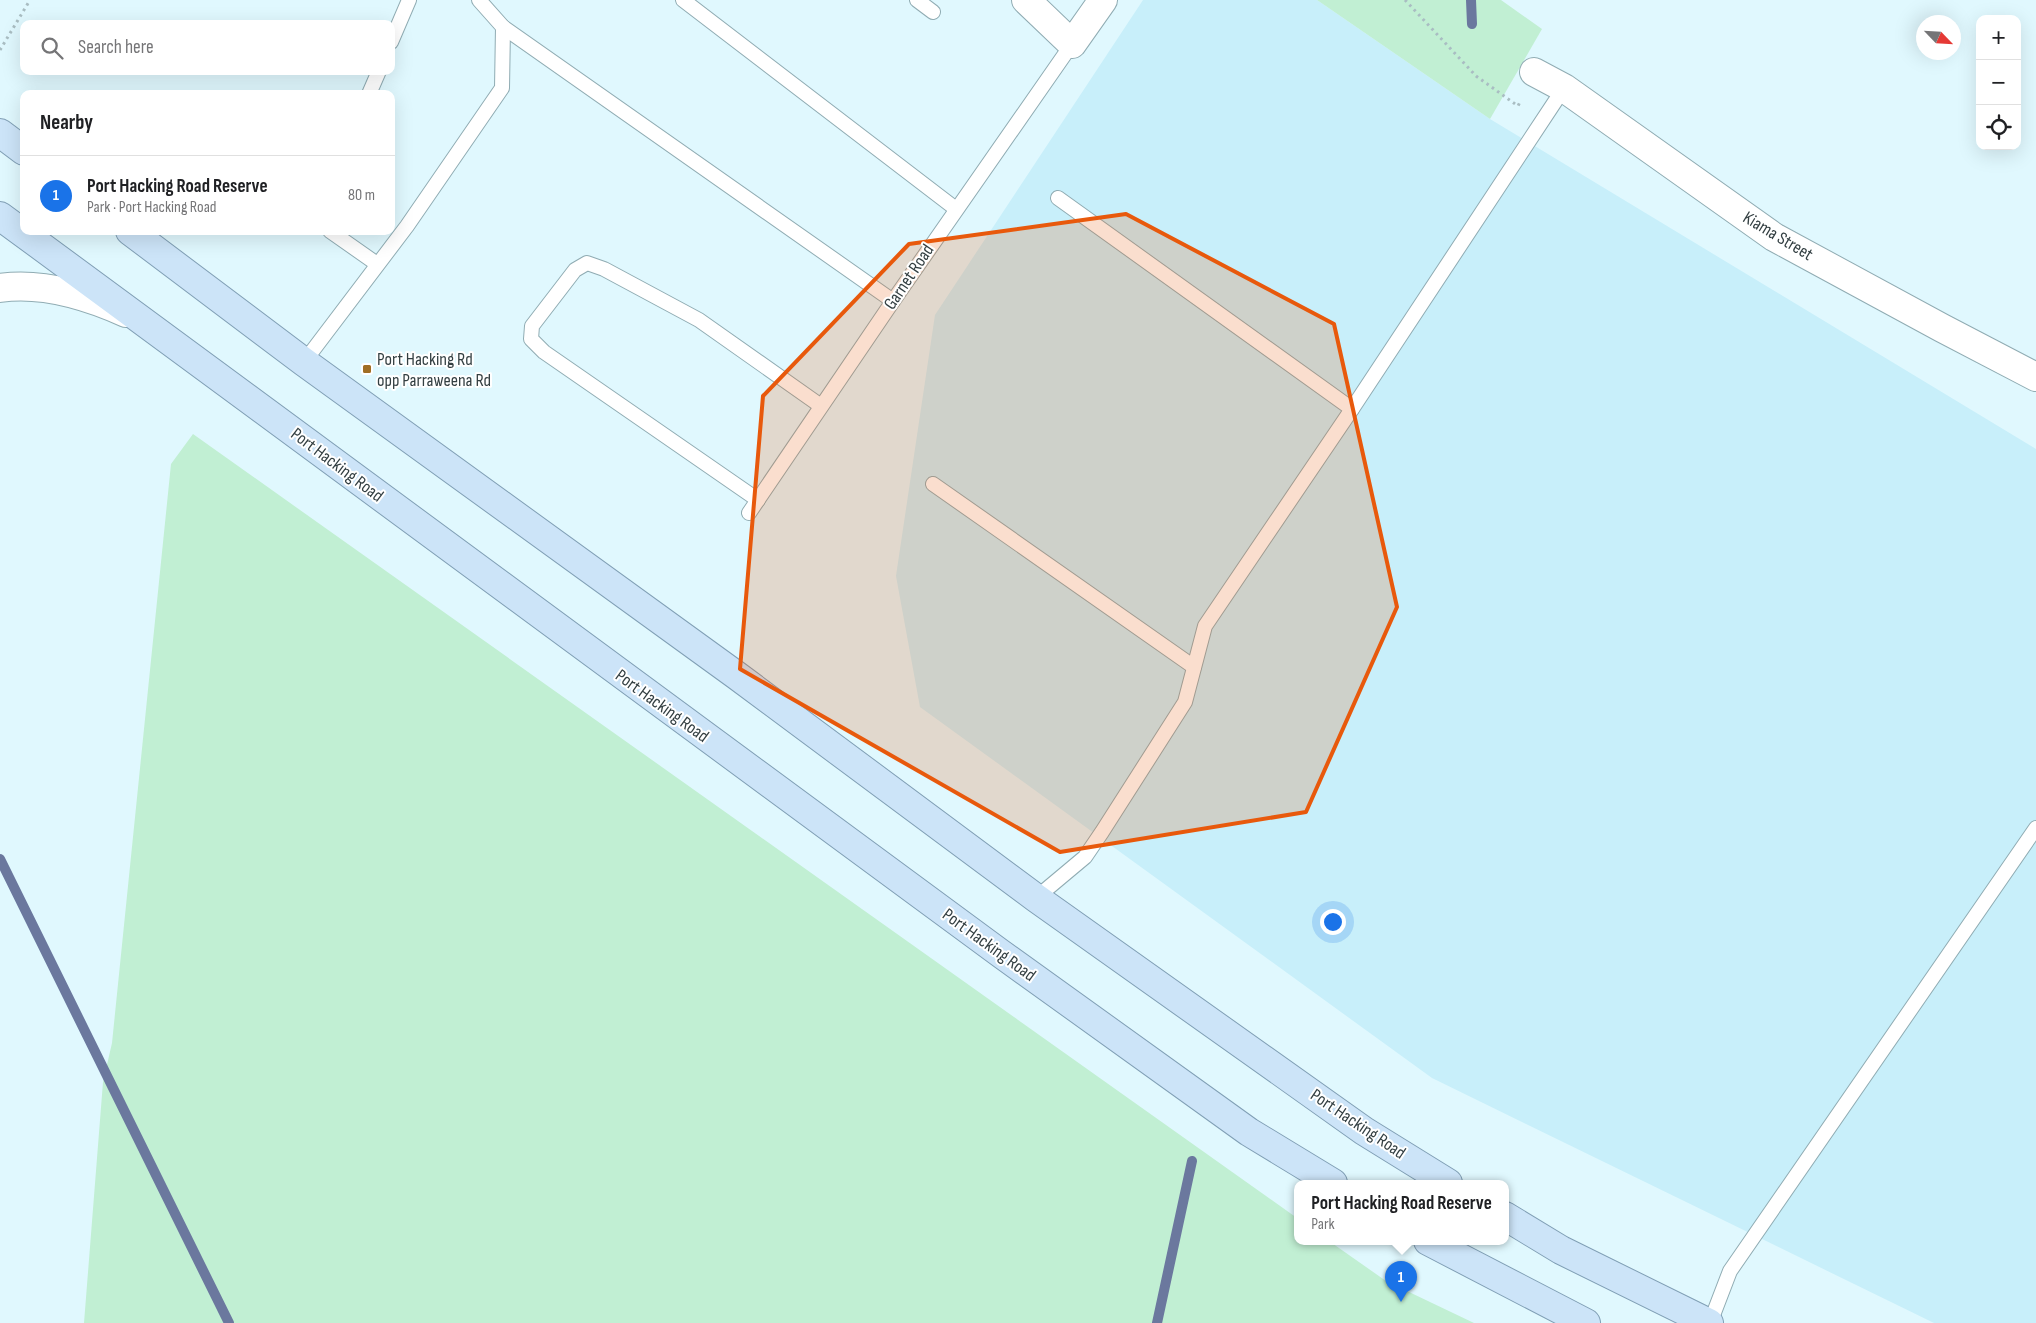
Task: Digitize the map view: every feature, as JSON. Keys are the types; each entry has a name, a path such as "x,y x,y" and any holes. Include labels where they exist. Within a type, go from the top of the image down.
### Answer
{"main road":[{"path":"0,133 20,148"},
{"name":"Port Hacking Road","path":"0,216 20,231"},
{"name":"Port Hacking Road","path":"26,235 623,677 1000,953 1249,1132 1328,1180"},
{"name":"Port Hacking Road","path":"135,235 304,362 736,675 1036,898 1356,1125 1443,1180"},
{"path":"1509,1218 1561,1250 1709,1323"},
{"path":"1436,1245 1586,1323"}],"street":[{"path":"1026,0 1072,44 1103,0"},
{"name":"Kiama Street","path":"1534,72 1564,88 1774,236 2036,377"},
{"path":"0,288 40,288 63,293 114,308 145,322"}],"lane":[{"path":"395,33 409,0"},
{"path":"479,0 504,27 893,301"},
{"path":"683,0 956,209"},
{"path":"917,0 933,12"},
{"path":"304,362 407,226 502,88 504,27"},
{"name":"Garnet Road","path":"749,513 956,209 1072,44"},
{"path":"371,90 377,75"},
{"path":"1036,898 1084,857 1102,832 1185,702 1205,626 1352,409 1564,88"},
{"path":"1058,198 1352,409"},
{"path":"336,235 377,264"},
{"path":"758,500 544,352 531,339 532,326 575,270 587,263 604,268 699,320 822,406"},
{"path":"933,484 1194,667"},
{"path":"1709,1323 1730,1271 2036,828"}],"path":[{"path":"0,50 30,0"},
{"path":"1404,0 1476,76 1518,106 1534,72"}],"highlighted area":[{"path":"1126,214 1334,324 1397,607 1306,812 1060,852 740,669 763,396 909,244"}],"shaded area":[{"path":"1143,0 1317,0 1490,119 2036,449 2036,1323 1934,1323 1432,1078 920,707 896,576 935,315"}],"green space":[{"path":"1317,0 1501,0 1542,29 1490,119"},
{"path":"193,434 1294,1216 1294,1245 1335,1245 1386,1281 1474,1323 84,1323 103,1082 112,1043 171,464"}],"waterway":[{"path":"1471,0 1472,24"},
{"path":"0,859 229,1323"},
{"path":"1157,1323 1192,1161"}],"place":[{"name":"Port Hacking Rd opp Parraweena Rd","path":"367,369"},
{"name":"Port Hacking Road Reserve","path":"1401,1302"}]}
